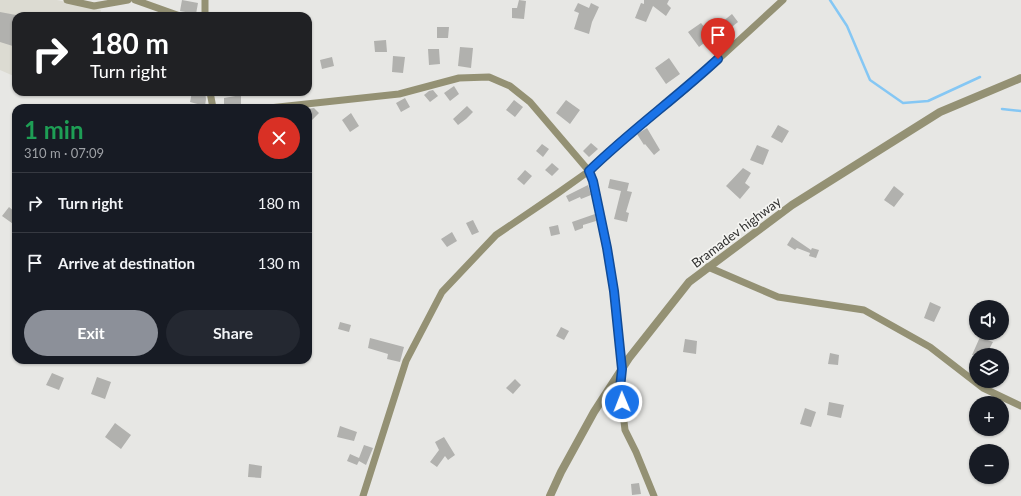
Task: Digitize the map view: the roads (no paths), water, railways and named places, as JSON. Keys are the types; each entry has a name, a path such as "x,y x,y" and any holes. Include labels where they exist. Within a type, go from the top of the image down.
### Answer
{"street":[{"path":"67,0 94,6 128,0"},
{"path":"135,0 169,12"},
{"path":"205,0 205,12"},
{"path":"363,496 406,361 442,292 496,235 589,171 618,143 686,89 783,0"},
{"path":"306,104 400,94 460,78 489,77 510,86 530,102 589,171 593,181 607,248 622,369 620,388 625,430 636,452 654,496"},
{"name":"Bramadev highway","path":"550,496 560,472 594,412 629,358 689,282 792,205 940,112 1021,78"},
{"path":"708,267 778,297 864,310 930,347 983,388 1021,406"}],"waterway":[{"path":"830,0 847,26 870,80 903,103 928,101 980,77"},
{"path":"1002,109 1021,111"}]}
